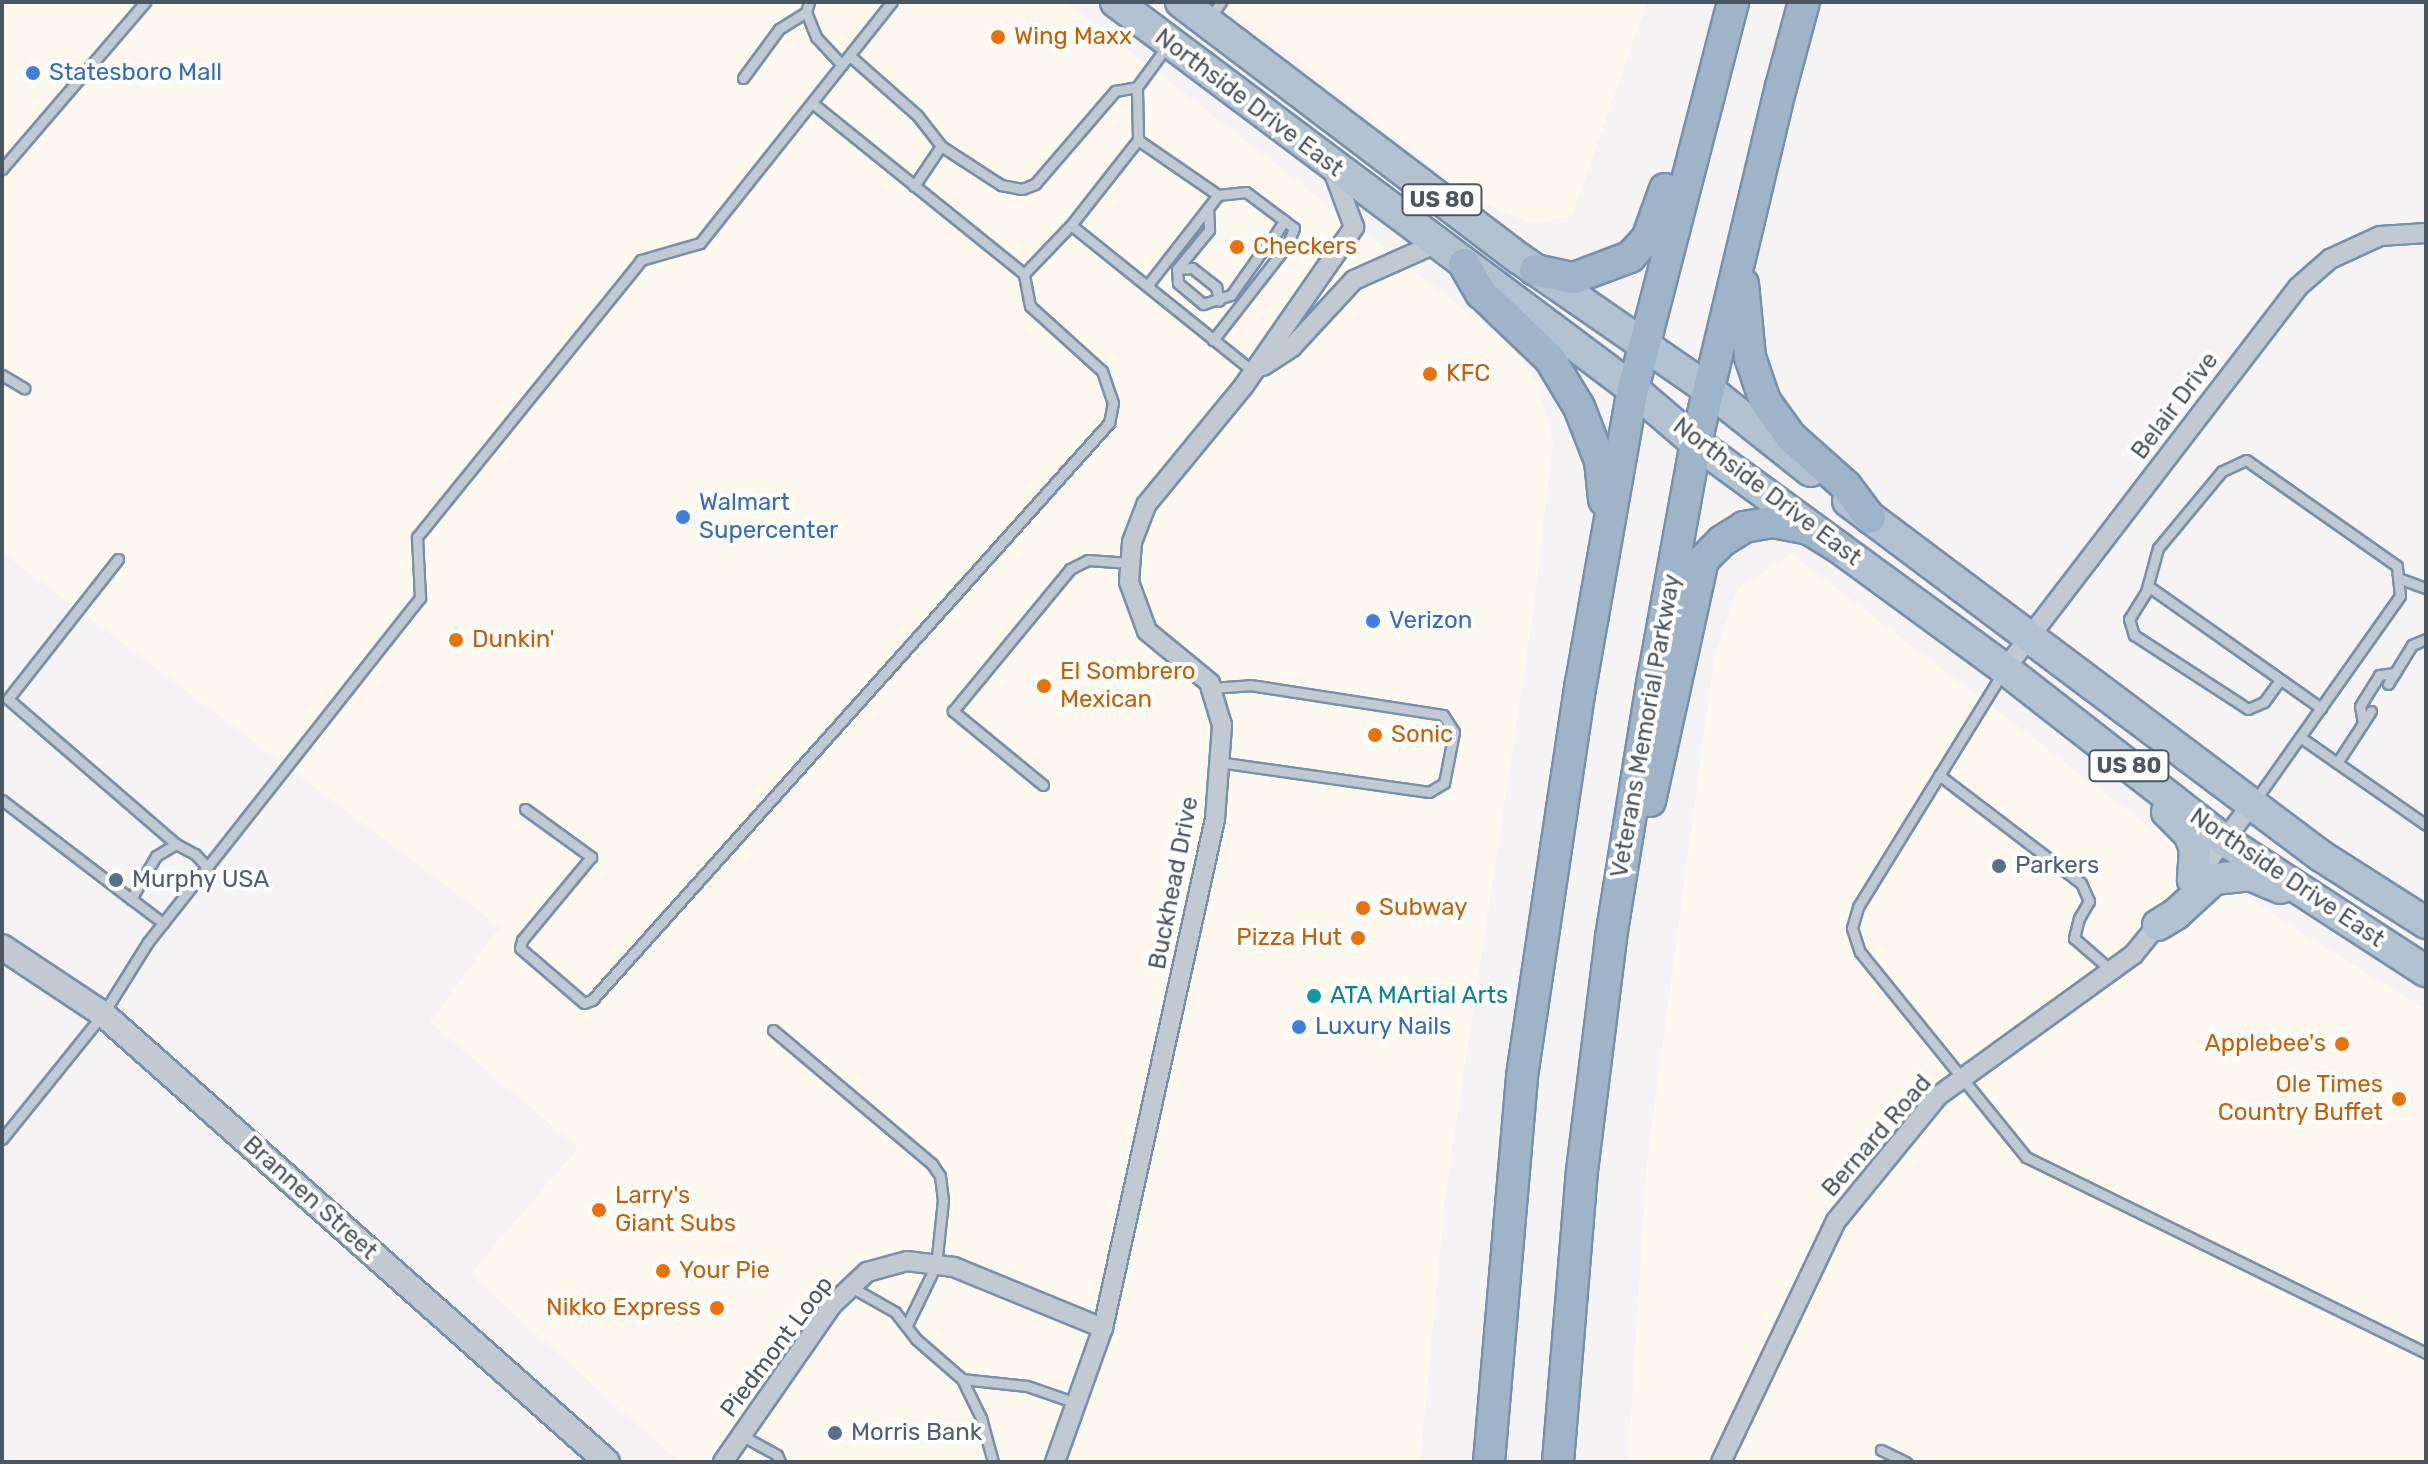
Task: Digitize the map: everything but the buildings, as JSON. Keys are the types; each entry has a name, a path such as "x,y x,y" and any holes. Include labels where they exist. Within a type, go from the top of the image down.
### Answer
{"highway":[{"path":"1535,270 1574,278 1630,257 1647,239 1658,216 1715,2"},
{"path":"1489,1462 1522,1076 1607,534 1633,389 1733,2"},
{"name":"Veterans Memorial Parkway","path":"1558,1462 1582,1171 1611,937 1696,443 1804,2"},
{"path":"1742,251 1750,357 1765,401 1791,437 1846,486 1870,518"},
{"path":"1464,264 1481,293 1550,359 1579,407 1600,461 1607,534"},
{"path":"1611,937 1662,757 1703,560 1722,541 1744,527 1773,522 1809,529 1840,548"}],"main road":[{"name":"Northside Drive East","path":"1116,2 1435,244 1633,389 1696,443 2005,669 2224,840 2426,971"},
{"name":"Northside Drive East","path":"1181,2 1214,12 1535,270 1709,390 1870,518 2321,856 2426,923"},
{"path":"2068,718 2087,747 2153,798 2189,834 2195,849 2193,880"},
{"path":"2158,925 2176,914 2214,879 2250,875 2285,891 2315,898"}],"street":[{"name":"Buckhead Drive","path":"1055,1462 1103,1328 1215,819 1222,725 1210,683 1147,631 1129,582 1132,542 1146,505 1254,372 1354,227 1329,163"},
{"name":"Belair Drive","path":"2005,669 2298,287 2330,259 2380,236 2426,233"},
{"name":"Buckhead Drive","path":"1254,372 1292,347 1354,280 1435,244"},
{"name":"Bernard Road","path":"1721,1462 1836,1221 1938,1096 2133,955 2252,804"},
{"name":"Brannen Street","path":"2,947 103,1014 607,1462"},
{"name":"Piedmont Loop","path":"723,1462 832,1305 867,1272 907,1261 954,1267 1103,1328"}],"lane":[{"path":"2,169 145,2"},
{"path":"2,1139 103,1014 163,923 420,598 417,537 641,260 700,243 892,2"},
{"path":"743,78 779,29 808,7 816,37 842,65"},
{"path":"1024,274 1071,225 1138,140 1137,87 1169,44"},
{"path":"850,56 917,115 941,146 1001,185 1022,189 1035,184 1115,91 1137,87"},
{"path":"525,809 591,857 522,940 520,948 584,1003 592,1000 1109,423 1113,403 1102,371 1030,306 1024,274 812,103"},
{"path":"1138,140 1218,195 1246,192 1294,228 1288,244 1213,340"},
{"path":"914,186 941,146"},
{"path":"1147,286 1218,195"},
{"path":"1208,208 1209,230 1177,269 1178,283 1203,304 1231,295 1265,247"},
{"path":"1275,235 1284,221"},
{"path":"1071,225 1254,372"},
{"path":"1177,269 1192,268 1216,287 1219,301"},
{"path":"2,375 24,388"},
{"path":"2252,804 2400,596 2397,566 2246,460 2222,471 2158,548 2148,586 2129,619 2134,635 2248,709 2264,702 2280,680"},
{"path":"118,559 5,703 176,844 195,854 207,867"},
{"path":"1043,785 953,711 1070,569 1088,560 1130,563"},
{"path":"2398,578 2426,588"},
{"path":"2148,586 2321,708"},
{"path":"2388,684 2412,645 2425,638"},
{"path":"2005,669 1858,907 1852,928 1860,952 2026,1157 2426,1353"},
{"path":"2363,723 2360,706 2379,675 2395,673"},
{"path":"1211,688 1250,685 1443,715 1454,732 1444,783 1429,792 1219,762"},
{"path":"2337,763 2371,711"},
{"path":"2300,737 2426,825"},
{"path":"1939,775 2081,883 2089,901 2079,918 2074,938 2113,971"},
{"path":"2,800 163,923"},
{"path":"131,899 156,856 176,844"},
{"path":"773,1030 932,1164 940,1176 943,1200 936,1265 907,1325"},
{"path":"851,1287 884,1303 907,1325 916,1339 962,1379 981,1418 993,1462"},
{"path":"962,1379 1027,1386 1076,1403"},
{"path":"741,1435 777,1455 780,1462"},
{"path":"1881,1450 1906,1462"}],"shaded area":[{"path":"2,2 1066,2 1516,350 1538,385 1553,442 1532,619 1445,1197 1420,1462 679,1462 470,1274 578,1148 430,1022 500,927 2,552"},
{"path":"1220,2 1647,2 1572,216 1533,224 1476,200"},
{"path":"1791,554 2131,813 2289,925 2426,1010 2426,1462 1628,1462 1647,1163 1714,660 1738,588"}],"place":[{"name":"Wing Maxx","path":"998,37"},
{"name":"Statesboro Mall","path":"33,73"},
{"name":"Checkers","path":"1237,247"},
{"name":"KFC","path":"1430,374"},
{"name":"Walmart Supercenter","path":"683,517"},
{"name":"Verizon","path":"1373,621"},
{"name":"Dunkin'","path":"456,640"},
{"name":"El Sombrero Mexican","path":"1044,686"},
{"name":"Sonic","path":"1375,735"},
{"name":"Parkers","path":"1999,866"},
{"name":"Murphy USA","path":"116,880"},
{"name":"Subway","path":"1363,908"},
{"name":"Pizza Hut","path":"1358,938"},
{"name":"ATA MArtial Arts","path":"1314,996"},
{"name":"Luxury Nails","path":"1299,1027"},
{"name":"Applebee's","path":"2342,1044"},
{"name":"Ole Times Country Buffet","path":"2399,1099"},
{"name":"Larry's Giant Subs","path":"599,1210"},
{"name":"Your Pie","path":"663,1271"},
{"name":"Nikko Express","path":"717,1308"},
{"name":"Morris Bank","path":"835,1433"}]}
